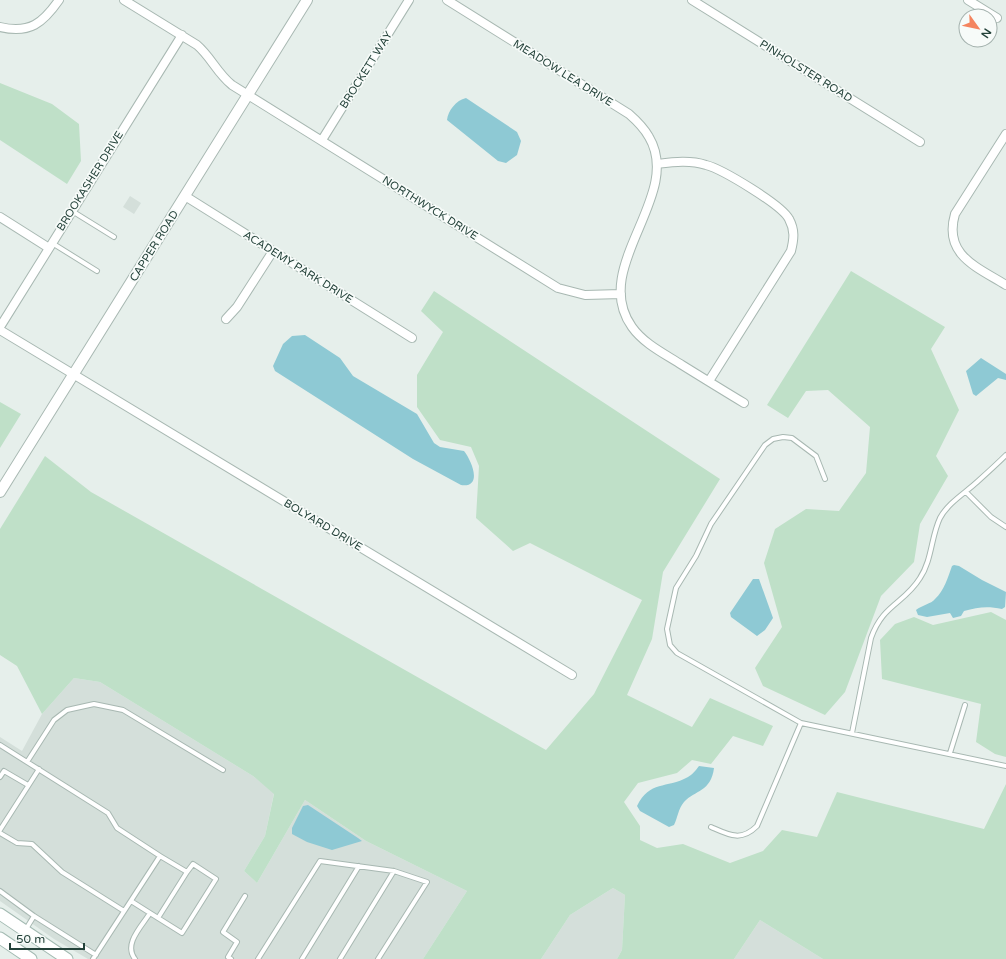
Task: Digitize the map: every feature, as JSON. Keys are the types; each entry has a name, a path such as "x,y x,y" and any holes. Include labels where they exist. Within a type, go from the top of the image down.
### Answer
{"main road":[{"path":"0,914 67,959"},
{"path":"0,938 31,959"}],"street":[{"path":"0,27 17,30 32,27 43,20 59,0"},
{"name":"NORTHWYCK DRIVE","path":"124,0 182,35 206,53 222,77 558,288 571,293 585,295 621,294"},
{"name":"CAPPER ROAD","path":"0,492 307,0"},
{"name":"BROCKETT WAY","path":"322,140 409,0"},
{"name":"MEADOW LEA DRIVE","path":"447,0 629,114 650,137 657,164"},
{"name":"PINHOLSTER ROAD","path":"692,0 920,142"},
{"path":"968,0 981,8"},
{"name":"BROOKASHER DRIVE","path":"0,328 50,245 182,35"},
{"path":"1006,134 1003,145 955,214 952,226 952,238 957,250 966,260 1006,285"},
{"path":"709,382 791,251 794,240 793,227 789,217 780,208 719,169 694,162 657,164 653,190 624,266 621,294 624,312 631,326 641,337 709,382 744,403"},
{"name":"ACADEMY PARK DRIVE","path":"185,196 412,338"},
{"path":"0,217 50,245"},
{"path":"226,319 237,307 273,250"},
{"name":"BOLYARD DRIVE","path":"0,328 572,675"}],"lane":[{"path":"72,211 114,237"},
{"path":"50,245 97,271"},
{"path":"825,479 816,456 792,438 782,437 773,439 765,445 711,524 696,556 676,588 666,629 670,645 676,654 802,723 1006,766"},
{"path":"852,733 871,638 875,627 886,610 911,590 921,578 927,566 941,517 946,509 1006,455"},
{"path":"966,492 991,517 1006,527"},
{"path":"27,762 54,720 67,710 94,704 123,710 223,770"},
{"path":"950,753 964,705"},
{"path":"711,827 731,836 741,836 750,833 757,826 802,723"},
{"path":"0,745 108,812 117,828 187,872"},
{"path":"39,769 0,831 17,844 32,844 62,872 124,911"},
{"path":"0,777 4,771 28,786"},
{"path":"0,892 95,957 160,856"},
{"path":"258,959 320,861 394,871 428,882 378,959"},
{"path":"131,901 150,913 158,918 182,933 216,879 192,864 158,918"},
{"path":"302,959 359,866"},
{"path":"340,959 394,871"},
{"path":"231,959 228,957 237,942 223,932 245,896"},
{"path":"135,959 130,952 131,944 150,913"},
{"path":"24,931 34,916"}],"shaded area":[{"path":"130,196 141,203 134,214 123,207"},
{"path":"74,678 100,682 253,776 274,793 265,836 244,871 257,883 305,800 366,841 467,891 423,959 88,959 54,939 0,901 0,737 22,751 42,714"},
{"path":"613,888 625,895 622,950 617,959 541,959 570,915"},
{"path":"760,920 823,959 734,959"}],"green space":[{"path":"0,83 52,104 79,124 81,161 67,184 0,140"},
{"path":"851,271 945,327 931,349 959,410 936,456 948,476 920,524 914,562 881,596 845,692 825,715 763,686 755,668 782,627 764,563 775,529 806,509 839,511 866,473 870,427 828,390 806,391 788,418 767,405"},
{"path":"434,291 720,479 663,572 652,639 627,695 692,727 710,698 773,726 763,746 733,736 711,764 692,760 677,773 638,783 624,802 640,826 640,840 657,848 683,844 730,863 763,851 782,830 817,837 837,792 984,829 1006,784 1006,959 823,959 760,920 734,959 617,959 622,950 625,895 613,888 570,915 541,959 423,959 467,891 366,841 305,800 257,883 244,871 265,836 274,794 253,776 100,682 74,678 42,714 17,666 0,655 0,529 45,456 91,492 546,750 594,694 642,600 530,543 513,551 476,518 479,466 471,447 440,440 417,407 417,375 443,332 421,311"},
{"path":"0,402 21,414 0,448"},
{"path":"991,612 1006,620 1006,757 995,754 976,742 981,704 882,679 880,640 895,624 914,617 933,625"}],"water":[{"path":"466,98 517,132 521,141 517,155 506,163 498,161 447,120 453,106 462,99"},
{"path":"305,335 340,358 353,376 417,414 434,443 440,447 464,451 470,461 474,473 472,482 468,485 461,485 413,459 275,371 273,366 283,344 292,336"},
{"path":"981,358 1006,374 1006,380 998,378 976,396 973,394 966,371"},
{"path":"952,566 959,566 1006,592 1005,607 1002,609 983,607 964,611 961,616 953,618 950,613 927,617 918,615 916,610 933,601 941,592"},
{"path":"753,579 759,579 773,618 765,630 757,636 731,617 730,613"},
{"path":"699,766 714,768 710,782 702,790 684,802 680,807 674,825 669,827 640,811 637,806 647,792 659,786 680,781 688,777"},
{"path":"308,805 362,841 332,850 307,842 292,834 292,828 303,806"}]}
